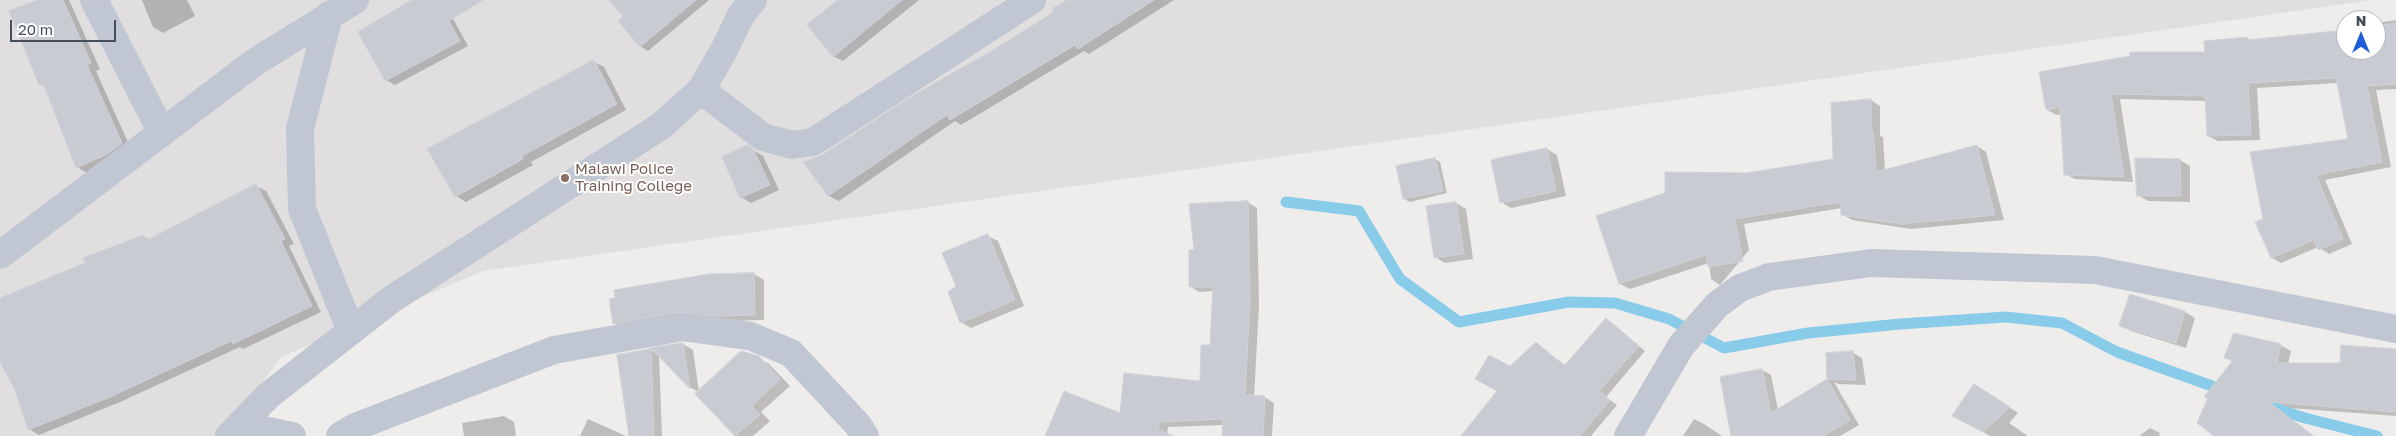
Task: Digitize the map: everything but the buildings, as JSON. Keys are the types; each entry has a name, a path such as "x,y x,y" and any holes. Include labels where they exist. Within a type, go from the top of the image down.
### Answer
{"street":[{"path":"94,0 162,133"},
{"path":"0,256 256,62 355,0"},
{"path":"235,430 269,395 392,298 661,126 701,90 741,15 753,0"},
{"path":"701,90 763,137 792,144 813,142 1032,0"},
{"path":"329,15 300,129 302,209 350,331"},
{"path":"1628,436 1681,346 1717,305 1740,288 1768,277 1871,262 2095,270 2396,329"},
{"path":"340,436 355,427 554,350 682,328 750,336 791,353 852,419 865,436"},
{"path":"235,430 292,436"}],"shaded area":[{"name":"Malawi Police Training College","path":"0,0 2372,0 483,271 281,357 224,436 0,436"}],"waterway":[{"path":"1286,202 1359,211 1400,279 1459,322 1569,302 1615,303 1669,319 1724,348 1808,333 1900,324 2006,317 2062,323 2117,352 2226,391"},
{"path":"2264,405 2305,418 2377,436"}],"place":[{"name":"Malawi Police Training College","path":"565,178"}]}
